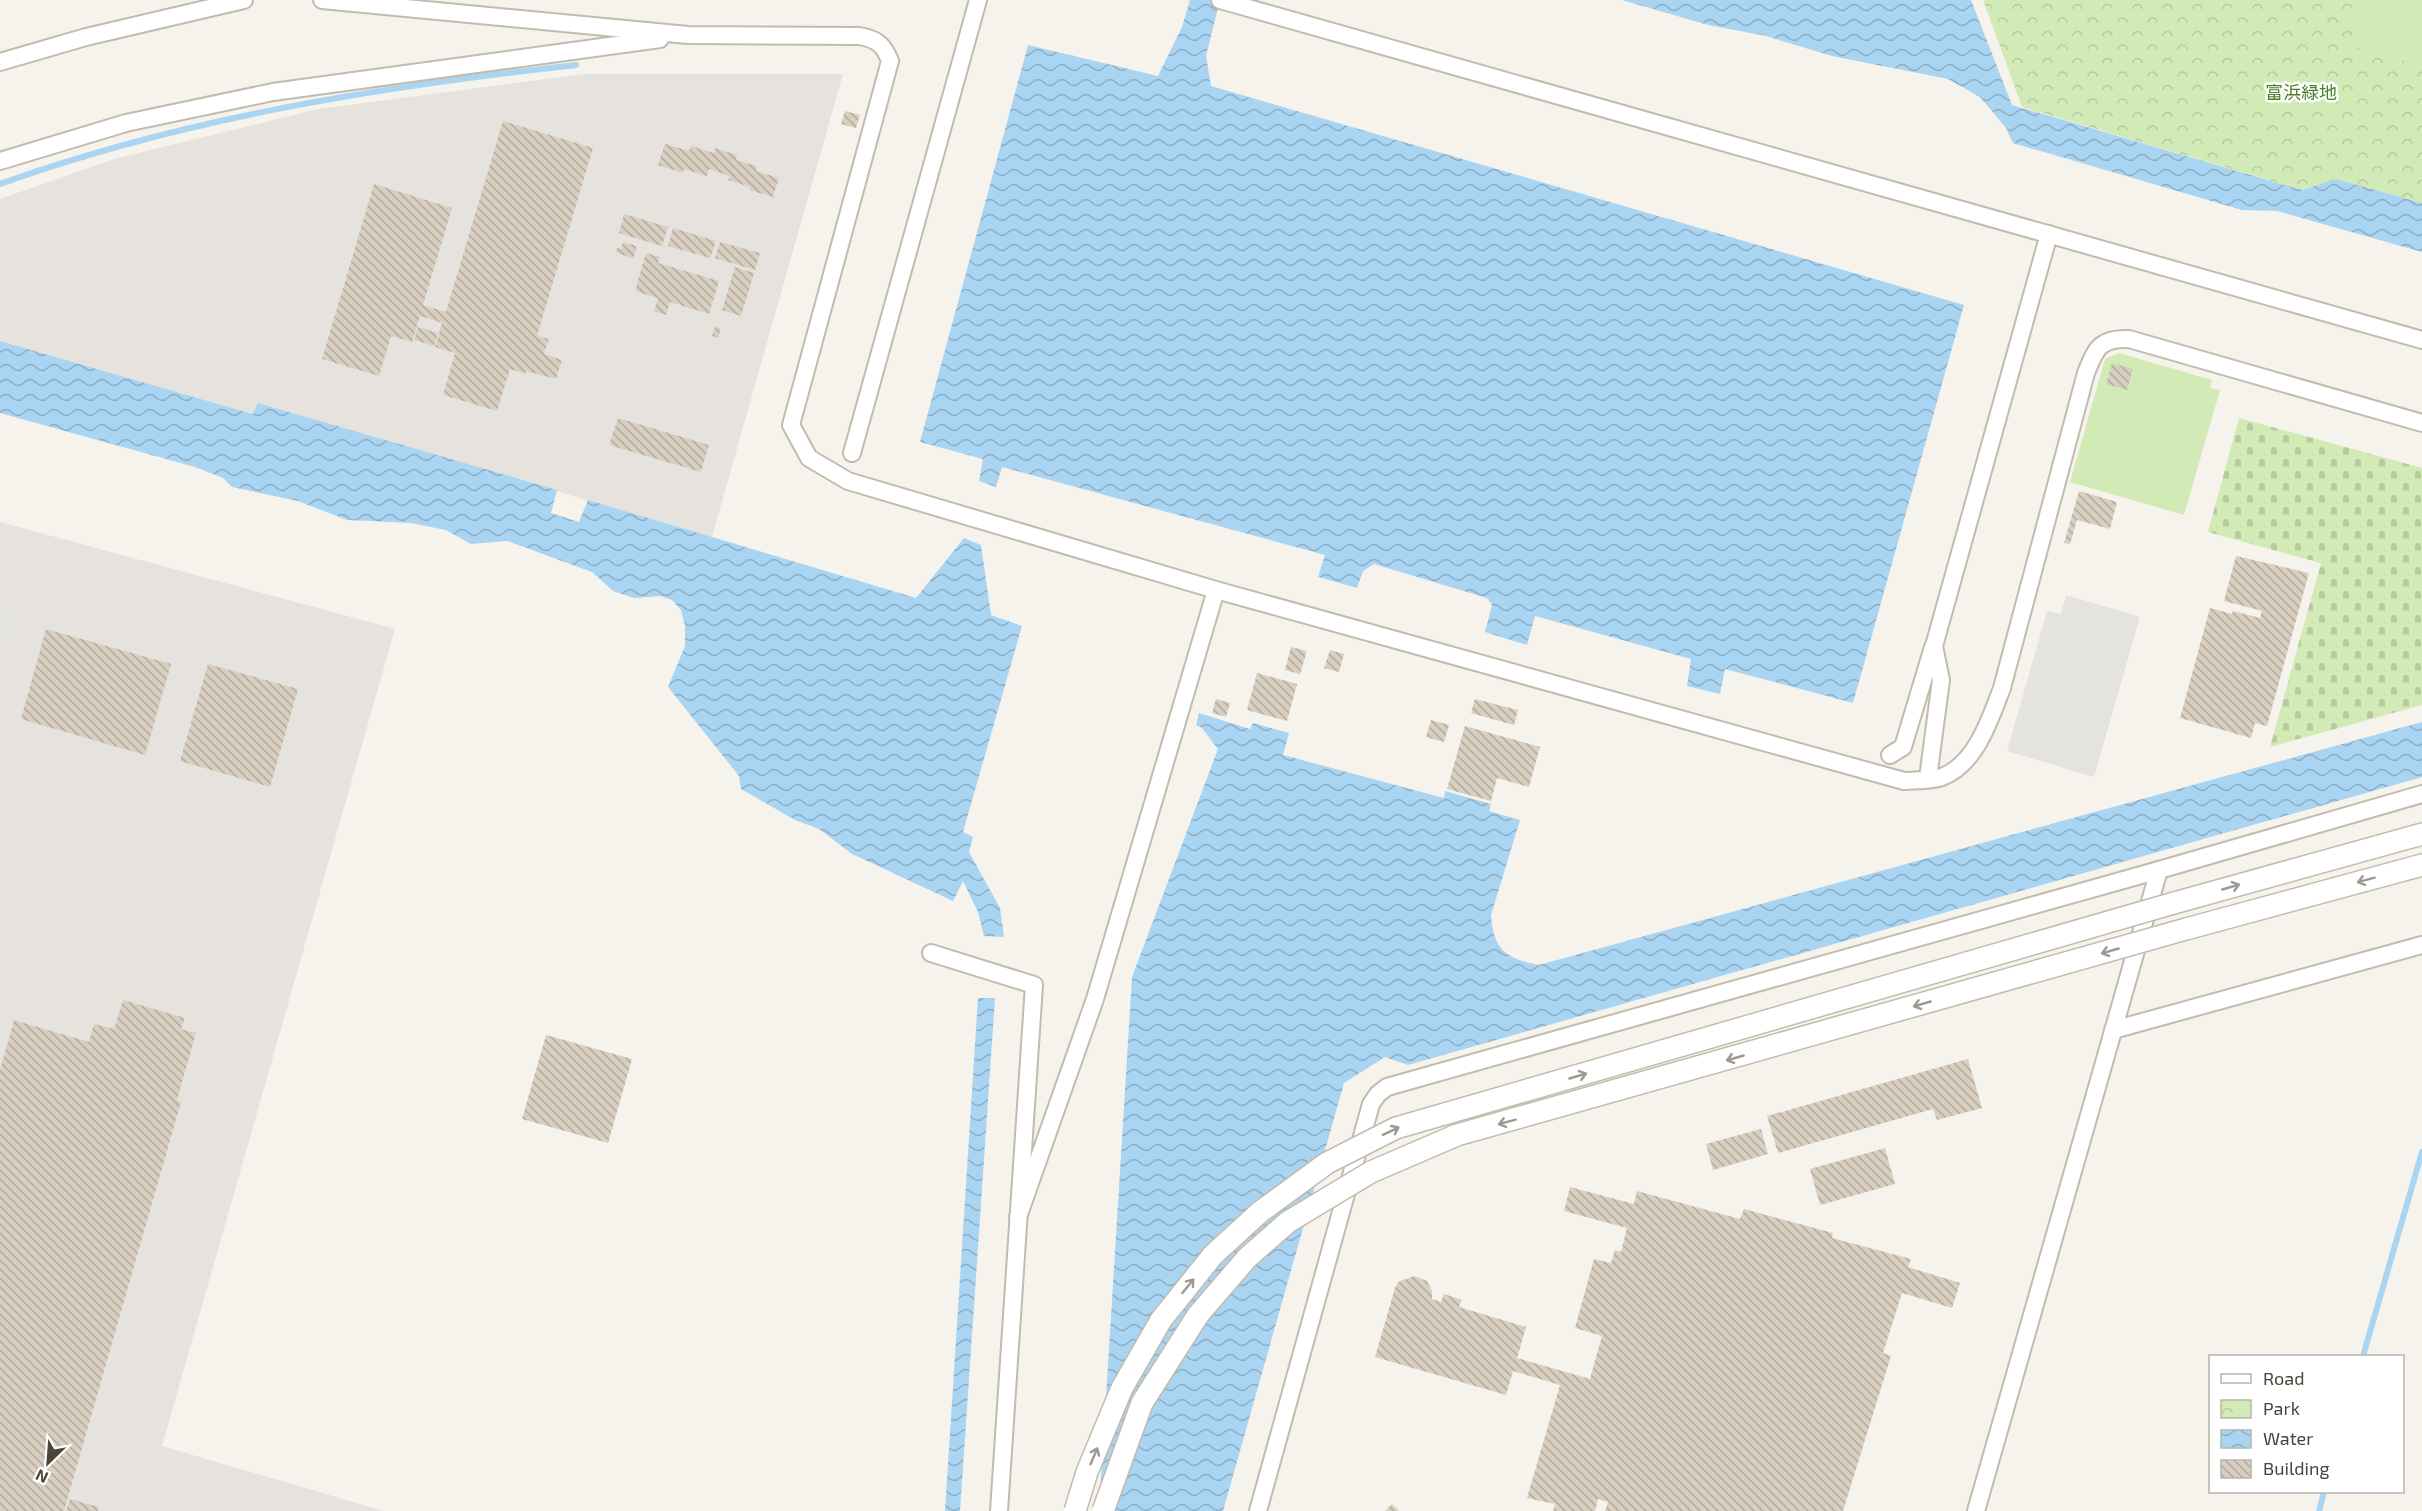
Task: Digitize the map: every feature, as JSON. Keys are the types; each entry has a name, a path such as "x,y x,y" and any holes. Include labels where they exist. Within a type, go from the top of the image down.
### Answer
{"street":[{"path":"0,62 86,37 244,0"},
{"path":"322,0 688,35 873,38 885,48 890,62 791,425 810,458 848,481 1216,590 1904,781 1941,777 1964,762 1986,730 2002,688 2086,373 2096,349 2114,339 2129,339 2422,423"},
{"path":"852,453 978,0"},
{"path":"1225,2 2422,340"},
{"path":"0,161 126,123 273,92 688,35"},
{"path":"1890,756 1903,747 1934,646 2049,234"},
{"path":"1018,1217 1095,999 1216,590"},
{"path":"1928,778 1941,680 1934,646"},
{"path":"1258,1511 1371,1104 1387,1087 2422,794"},
{"path":"1075,1511 1087,1472 1122,1388 1161,1320 1213,1255 1260,1212 1327,1164 1396,1128 2174,903 2422,834"},
{"path":"1103,1511 1142,1403 1198,1315 1247,1258 1288,1222 1371,1172 1457,1135 2186,929 2422,865"},
{"path":"1976,1511 2158,870"},
{"path":"2113,1030 2422,945"},
{"path":"931,953 1034,985 999,1511"}],"shaded area":[{"path":"584,74 843,74 712,537 258,403 254,414 0,341 0,199 114,159 318,109"},
{"path":"0,522 395,629 162,1446 384,1511 0,1511"},
{"path":"2066,595 2140,617 2094,777 2007,751 2047,611 2061,614"},
{"path":"0,599 19,605 0,673"}],"green space":[{"name":"富浜緑地","path":"1983,0 2422,0 2422,203 2336,179 2302,190 2022,107"},
{"path":"2362,0 2422,0 2422,66 2350,45"},
{"path":"2119,353 2212,380 2210,388 2220,390 2184,515 2070,482 2105,359"},
{"path":"2239,418 2422,468 2422,705 2270,747 2321,563 2208,532"}],"water":[{"path":"1190,0 1220,0 1206,56 1211,86 1964,305 1853,703 1725,669 1720,694 1687,686 1691,659 1535,616 1527,645 1485,632 1492,605 1487,598 1374,564 1363,571 1357,588 1318,577 1325,555 1002,467 996,487 979,481 983,459 920,442 1028,45 1158,76 1182,27"},
{"path":"1622,0 1971,0 2012,105 2302,190 2336,179 2422,203 2422,252 2277,211 2242,210 2013,143 2006,128 1980,97 1948,79 1832,56 1766,36 1708,25"},
{"path":"0,341 253,414 258,403 557,490 551,513 579,522 588,500 916,598 964,538 981,545 991,615 1022,626 963,832 973,837 969,852 1000,908 1004,937 984,936 978,912 963,881 953,901 852,854 819,829 795,820 741,789 739,776 668,687 685,646 685,626 681,610 672,600 660,596 634,598 613,591 592,572 507,541 471,544 446,530 411,523 347,520 298,501 232,487 223,478 195,467 0,413"},
{"path":"1199,713 1250,729 1253,723 1289,733 1283,755 1444,798 1445,791 1491,804 1489,811 1520,820 1491,915 1492,927 1499,945 1510,956 1539,965 2422,722 2422,777 1408,1065 1385,1057 1344,1083 1223,1511 1099,1511 1132,977 1218,749 1202,728 1196,725"},
{"path":"978,998 995,998 960,1511 945,1511"}],"building":[{"path":"845,111 860,115 856,128 841,124"},
{"path":"503,121 593,148 537,336 549,339 544,354 562,360 556,379 510,369 497,411 443,395 455,353 435,347 442,323 420,316 412,342 391,336 379,376 322,359 374,184 452,208 423,305 446,312"},
{"path":"665,144 689,151 691,146 714,153 715,148 737,155 736,160 757,166 756,171 779,178 773,197 749,190 750,187 728,180 730,176 709,169 707,176 684,169 683,173 658,165"},
{"path":"624,214 668,227 662,246 619,233"},
{"path":"673,228 716,241 710,258 668,246"},
{"path":"623,242 637,246 633,259 616,252 617,248 621,249"},
{"path":"720,242 760,253 755,270 715,258"},
{"path":"646,253 660,257 658,263 719,281 709,314 670,302 666,315 654,311 658,298 635,291"},
{"path":"735,267 754,273 741,316 722,310"},
{"path":"418,327 438,333 434,346 414,340"},
{"path":"715,327 721,328 718,338 712,336"},
{"path":"2112,363 2133,369 2127,390 2106,384"},
{"path":"618,418 709,445 701,472 609,445"},
{"path":"2079,491 2117,502 2110,529 2077,520 2070,544 2064,543"},
{"path":"2236,556 2309,573 2267,726 2255,723 2251,738 2180,718 2210,608 2260,618 2262,611 2224,601"},
{"path":"46,629 171,664 145,755 21,719"},
{"path":"1291,647 1307,651 1300,674 1285,670"},
{"path":"1330,650 1344,654 1339,672 1324,668"},
{"path":"208,664 298,689 270,787 180,761"},
{"path":"1257,673 1297,684 1287,721 1247,710"},
{"path":"1216,699 1230,703 1226,717 1212,713"},
{"path":"1475,699 1518,710 1514,725 1471,713"},
{"path":"1431,720 1449,725 1444,742 1426,737"},
{"path":"1465,726 1540,747 1529,787 1497,778 1491,801 1447,789"},
{"path":"123,1000 185,1018 181,1029 196,1033 177,1100 181,1102 64,1511 0,1511 0,1070 14,1020 89,1042 94,1024 114,1029"},
{"path":"546,1035 632,1059 608,1143 522,1119"},
{"path":"1968,1059 1982,1108 1937,1120 1933,1109 1778,1153 1767,1116"},
{"path":"1761,1129 1768,1154 1713,1170 1706,1144"},
{"path":"1885,1148 1895,1184 1820,1205 1810,1169"},
{"path":"1570,1187 1634,1204 1637,1191 1740,1219 1744,1209 1833,1233 1832,1238 1911,1259 1908,1267 1960,1283 1952,1308 1902,1293 1883,1353 1891,1356 1843,1511 1605,1511 1608,1502 1598,1499 1595,1511 1553,1511 1555,1504 1527,1498 1560,1385 1513,1371 1506,1395 1375,1357 1395,1288 1398,1282 1414,1276 1427,1281 1432,1291 1432,1299 1441,1302 1444,1294 1462,1300 1459,1307 1526,1327 1517,1358 1590,1379 1602,1336 1575,1328 1594,1259 1611,1263 1615,1250 1621,1252 1627,1228 1564,1211"},
{"path":"70,1499 99,1507 98,1511 66,1511"},
{"path":"1392,1504 1399,1511 1385,1511"}],"waterway":[{"path":"0,184 141,140 285,108 430,83 576,65"},
{"path":"2363,1355 2422,1152"},
{"path":"2319,1511 2324,1493"}]}
